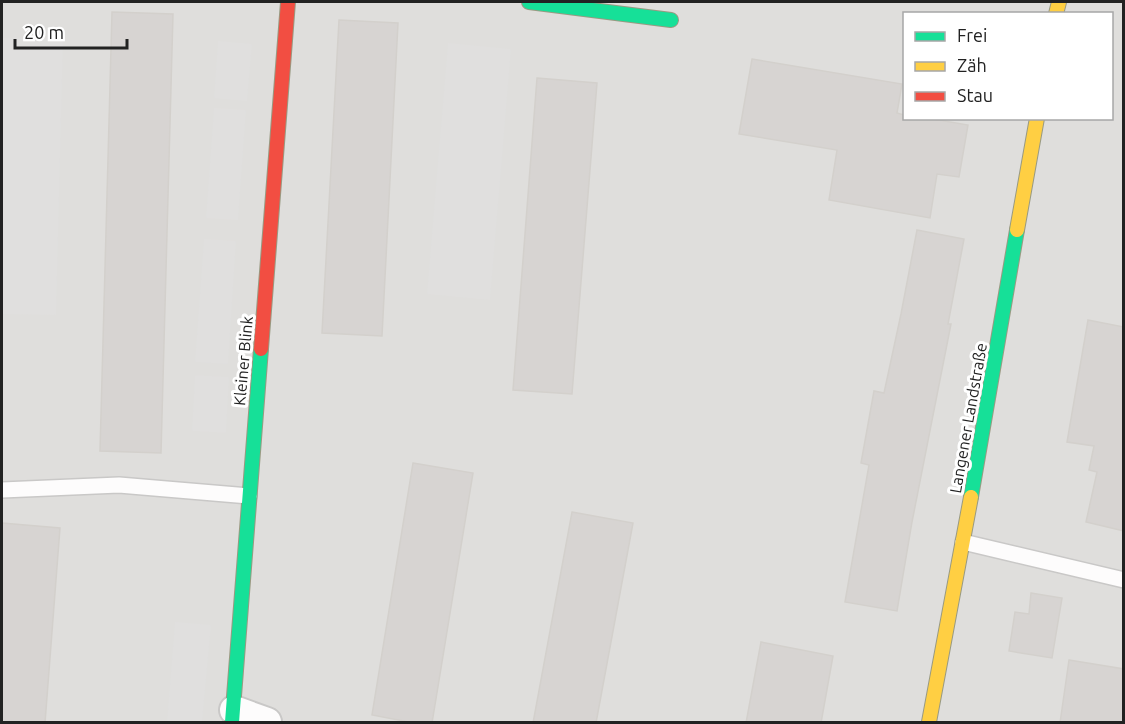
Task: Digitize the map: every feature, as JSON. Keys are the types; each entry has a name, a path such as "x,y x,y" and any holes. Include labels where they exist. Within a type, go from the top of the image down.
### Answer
{"street":[{"name":"Kleiner Blink","path":"233,716 288,2"},
{"path":"529,2 671,20"},
{"name":"Langener Landstraße","path":"929,723 1037,120"},
{"path":"233,716 267,723"}],"lane":[{"path":"2,490 119,486 249,496"},
{"path":"963,542 1124,580"}],"shaded area":[{"path":"2,2 1123,2 1123,722 2,722"},
{"path":"2,38 63,39 56,315 2,314"},
{"path":"218,41 252,44 247,101 214,98"},
{"path":"448,43 511,49 490,300 427,294"},
{"path":"214,108 246,110 238,220 206,218"},
{"path":"204,239 236,241 228,364 195,362"},
{"path":"195,375 229,377 226,433 192,431"},
{"path":"175,622 211,625 202,722 167,722"}],"building":[{"path":"112,12 173,14 161,453 100,451"},
{"path":"339,20 398,23 382,336 322,333"},
{"path":"752,59 902,84 897,113 903,115 903,120 939,120 968,125 959,177 937,174 930,218 829,200 837,150 739,134"},
{"path":"537,78 597,83 572,394 513,390"},
{"path":"917,230 964,239 948,324 951,324 897,611 845,602 869,465 861,463 874,391 884,393"},
{"path":"1088,320 1124,327 1124,531 1086,522 1097,472 1089,470 1094,446 1067,442"},
{"path":"413,463 473,473 432,723 414,723 372,715"},
{"path":"572,512 633,523 596,723 533,723"},
{"path":"2,523 60,528 45,723 2,723"},
{"path":"1031,593 1062,598 1052,658 1009,651 1015,612 1029,614"},
{"path":"761,642 833,656 821,723 746,723"},
{"path":"1069,660 1124,669 1124,723 1060,723"}],"traffic: fast":[{"path":"529,2 671,20"},
{"path":"971,497 1017,230"},
{"path":"232,722 261,349"}],"traffic: slow":[{"path":"1056,12 1059,2"},
{"path":"1017,230 1037,120"},
{"path":"929,722 971,497"}],"traffic: jam":[{"path":"261,349 288,2"}]}
